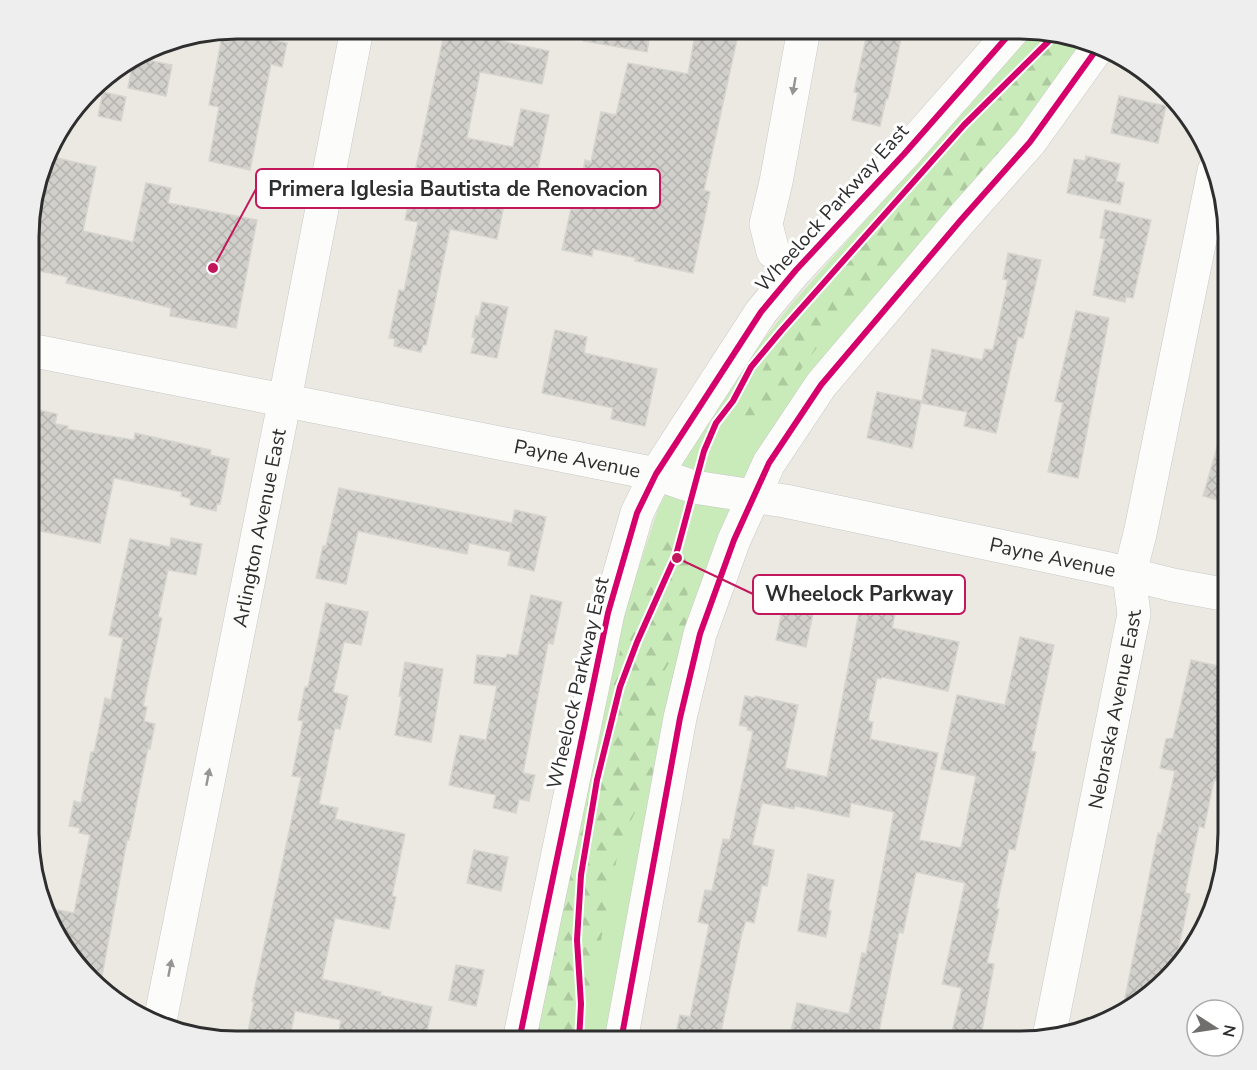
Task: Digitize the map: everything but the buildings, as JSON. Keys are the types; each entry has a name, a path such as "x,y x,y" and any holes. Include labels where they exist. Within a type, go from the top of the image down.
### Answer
{"street":[{"name":"Arlington Avenue East","path":"161,1016 355,39"},
{"path":"796,270 773,252 766,224 802,39"},
{"name":"Wheelock Parkway East","path":"521,1031 608,613 637,513 656,474 761,312 796,270 904,154 1005,39"},
{"path":"623,1031 680,718 700,634 734,540 754,495 769,464 821,385 1030,142 1094,53"},
{"name":"Nebraska Avenue East","path":"1051,1028 1134,614 1129,576 1140,534 1211,186"},
{"name":"Payne Avenue","path":"39,352 656,474 694,487 754,495 1218,593"}],"green space":[{"path":"1023,39 1058,43 1081,49 764,449 608,1031 534,1031 617,634 658,509 696,435 735,376 790,306"},
{"path":"1048,41 1070,46 1049,93 903,271 827,334 767,415 741,416 778,338 836,296 853,245 902,195 948,163 1017,75"},
{"path":"666,540 688,545 687,632 655,687 659,766 620,842 590,997 578,1031 537,1031 542,993 609,712 623,634 643,569"}],"cycle path":[{"path":"521,1031 608,613 637,513 656,474 761,312 796,270 904,154 1005,39"},
{"path":"580,1031 581,1004 577,940 581,875 597,780 620,687 637,642 676,555 704,451 716,423 733,401 751,367 781,331 964,125 1048,41"},
{"path":"623,1031 680,718 700,634 734,540 769,463 821,385 1030,142 1094,53"}],"place":[{"name":"Primera Iglesia Bautista de Renovacion","path":"213,268"},
{"name":"Wheelock Parkway","path":"677,558"}]}
